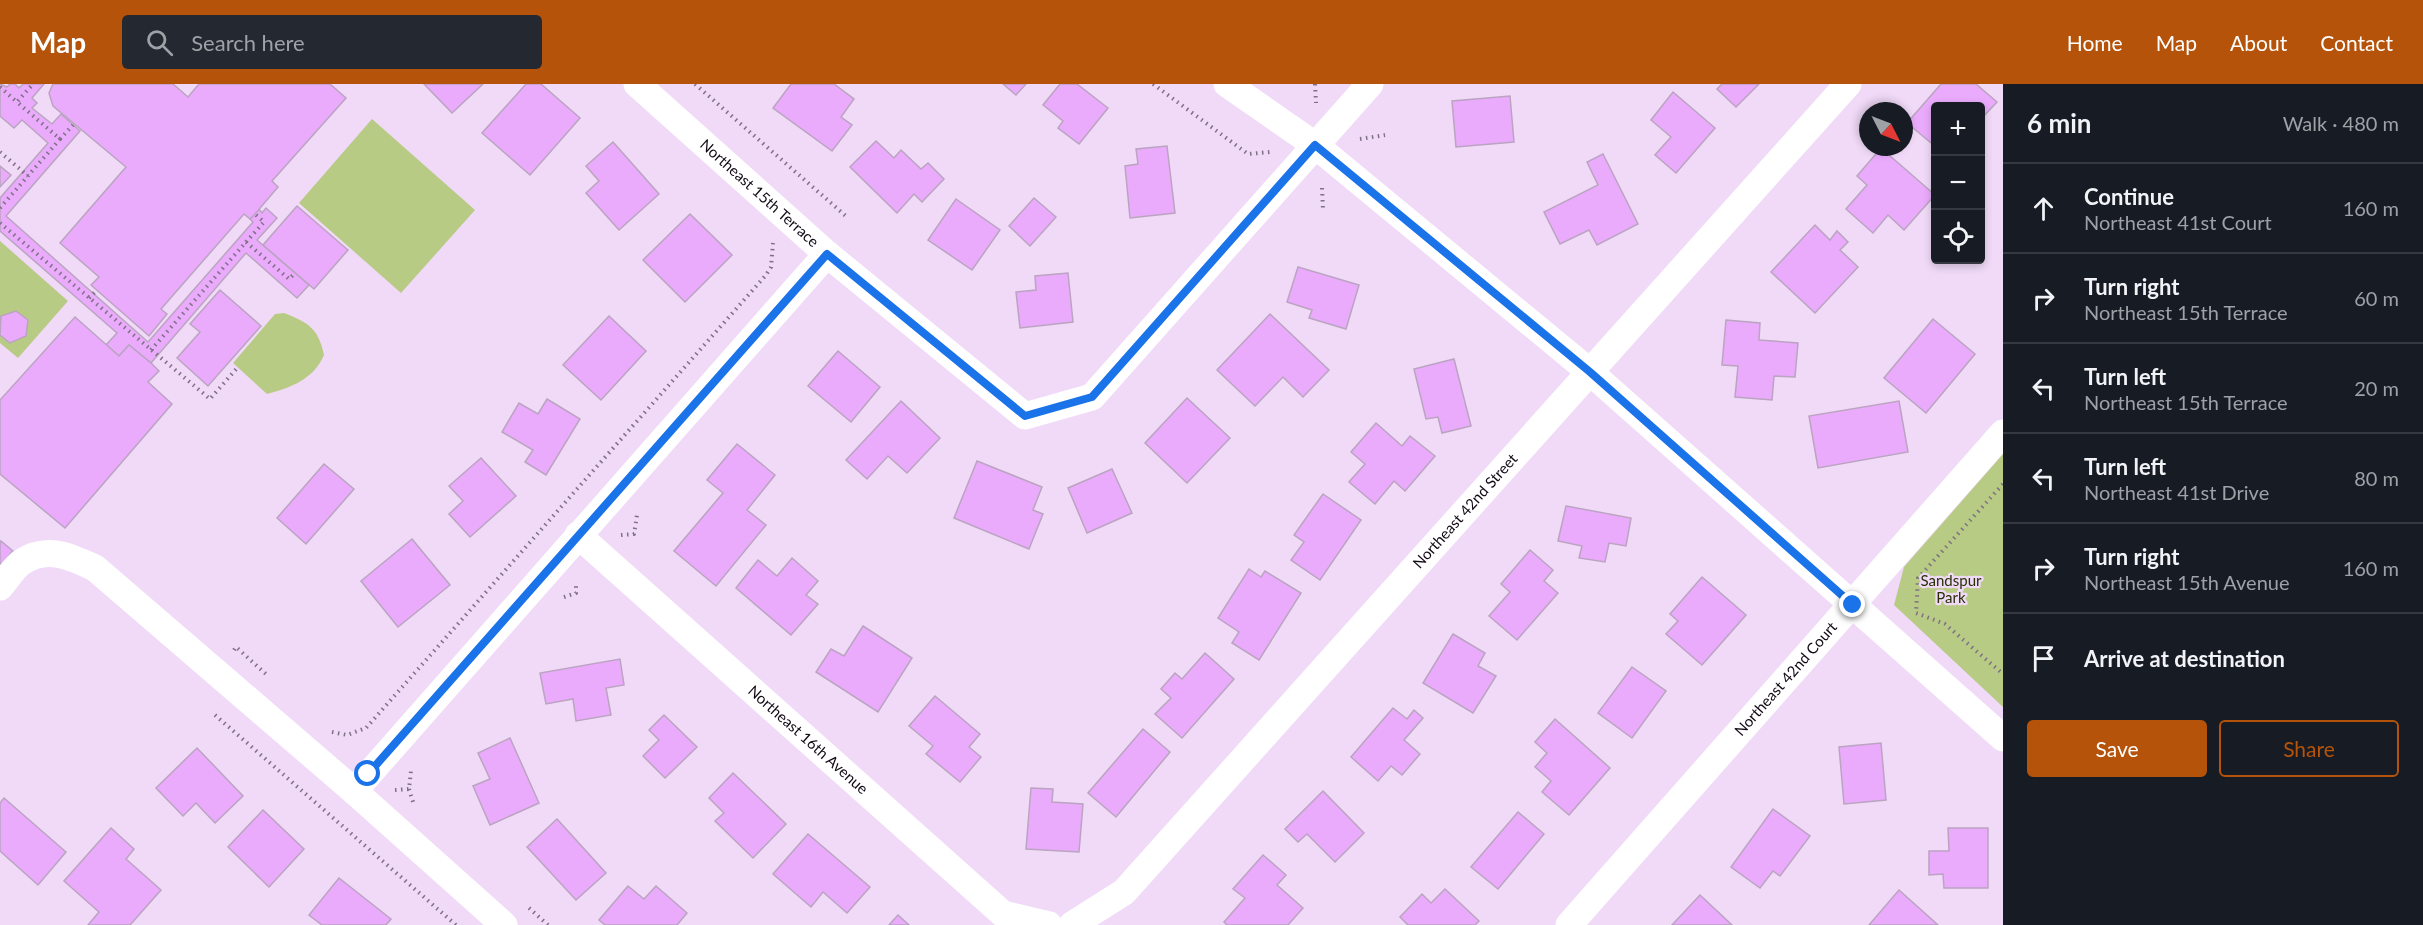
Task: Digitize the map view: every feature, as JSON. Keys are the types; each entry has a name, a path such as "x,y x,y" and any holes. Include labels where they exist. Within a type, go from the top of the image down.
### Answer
{"street":[{"name":"Northeast 15th Terrace","path":"636,84 827,254 1025,416 1092,397 1297,166"},
{"path":"1227,84 1315,145 1590,372 2003,738"},
{"path":"1297,166 1370,84"},
{"name":"Northeast 42nd Street","path":"1072,925 1124,892 1848,84"},
{"path":"354,791 827,254"},
{"name":"Northeast 42nd Court","path":"1569,925 2003,433"},
{"name":"Northeast 16th Avenue","path":"578,535 1003,914 1048,925"},
{"path":"0,587 22,562 45,554 67,554 95,568 225,663 354,791 504,925"}],"path":[{"path":"17,102 33,84"},
{"path":"695,84 847,217"},
{"path":"1153,84 1248,154 1273,152 1322,180 1323,209"},
{"path":"0,87 60,139"},
{"path":"0,208 73,125"},
{"path":"0,152 28,176"},
{"path":"151,350 264,222 255,214"},
{"path":"0,223 210,399 238,367"},
{"path":"246,242 289,279 295,273"},
{"path":"89,298 97,290"},
{"path":"330,731 347,735 366,728 749,294"},
{"path":"2003,484 1918,578 1916,613 1945,624 2003,674"},
{"path":"225,663 236,647 270,678"},
{"path":"215,715 456,925"}],"green space":[{"path":"372,119 475,210 401,293 299,203"},
{"path":"0,241 68,301 18,358 0,343"},
{"path":"284,313 300,320 315,332 324,355 308,376 284,389 267,394 233,363 275,314"},
{"name":"Sandspur Park","path":"2003,454 2003,707 1894,605 1904,567"}],"building":[{"path":"0,84 7,87 15,84 19,88 23,84 44,84 32,98 37,103 32,108 52,124 61,114 80,131 6,216 148,342 253,222 250,219 259,209 262,213 266,208 277,218 257,240 309,285 297,298 246,253 151,363 129,345 119,356 106,345 117,333 0,231 0,198 48,143 22,120 14,128 0,116"},
{"path":"53,84 173,84 188,97 199,84 330,84 346,98 272,181 278,187 255,214 250,219 244,214 161,309 167,314 149,336 91,285 99,277 60,243 126,167 53,106 49,93"},
{"path":"424,84 483,84 452,113"},
{"path":"526,84 541,84 580,118 530,175 482,133"},
{"path":"791,84 834,84 854,99 841,117 852,125 832,151 773,108"},
{"path":"1003,84 1026,84 1016,95"},
{"path":"1060,84 1077,84 1108,108 1079,144 1058,128 1063,121 1043,105"},
{"path":"1722,84 1759,84 1736,107 1717,89"},
{"path":"1941,84 1976,84 1997,102 1985,115 1985,102 1931,102 1931,143 1913,128 1913,116"},
{"path":"1673,92 1715,128 1676,173 1655,155 1671,137 1651,120"},
{"path":"1510,96 1514,142 1456,147 1452,101"},
{"path":"876,141 894,158 901,150 921,169 928,163 944,179 922,202 914,194 897,213 850,167"},
{"path":"613,142 659,194 619,230 586,193 599,181 586,166"},
{"path":"1167,146 1175,213 1130,218 1125,166 1138,164 1136,149"},
{"path":"1603,154 1638,224 1597,245 1589,230 1560,244 1544,212 1598,185 1587,162"},
{"path":"1874,156 1890,156 1931,192 1931,200 1904,230 1888,215 1873,233 1846,209 1867,185 1857,176"},
{"path":"0,166 11,175 0,187"},
{"path":"1034,198 1056,217 1030,246 1009,226"},
{"path":"956,199 1000,230 972,270 928,240"},
{"path":"297,206 348,250 314,289 263,245"},
{"path":"690,214 732,255 685,302 643,260"},
{"path":"1815,225 1830,240 1837,231 1848,242 1840,250 1858,267 1815,313 1771,272"},
{"path":"1298,267 1359,285 1346,329 1309,318 1312,310 1287,302"},
{"path":"1068,273 1073,322 1020,328 1016,292 1036,290 1035,276"},
{"path":"220,290 261,326 208,386 177,358 200,332 190,324"},
{"path":"16,311 28,320 26,336 10,343 0,335 1,316"},
{"path":"1270,314 1329,370 1303,397 1283,377 1255,406 1217,370"},
{"path":"609,316 646,351 601,400 563,365"},
{"path":"75,317 119,356 129,345 151,363 159,371 148,382 172,404 65,528 0,474 0,400"},
{"path":"1933,319 1975,354 1926,413 1884,378"},
{"path":"1726,320 1760,323 1759,340 1798,343 1795,377 1774,376 1772,400 1735,397 1738,366 1722,365"},
{"path":"838,351 880,387 851,422 808,386"},
{"path":"1454,359 1471,426 1442,433 1438,417 1426,419 1414,369"},
{"path":"1187,398 1230,438 1187,483 1145,443"},
{"path":"547,399 580,419 546,475 525,462 533,450 502,432 519,403 538,414"},
{"path":"901,401 940,438 907,473 888,456 867,479 846,460"},
{"path":"1899,401 1908,452 1818,468 1809,416"},
{"path":"1376,423 1402,446 1410,436 1435,456 1405,491 1394,481 1375,504 1349,482 1365,464 1351,452"},
{"path":"737,444 775,475 747,510 766,525 716,586 674,551 723,493 707,480"},
{"path":"481,458 516,496 470,537 449,514 463,501 449,486"},
{"path":"977,461 1042,487 1033,510 1043,514 1029,549 954,518"},
{"path":"324,464 354,489 306,544 277,518"},
{"path":"1112,469 1132,513 1087,533 1068,488"},
{"path":"1323,494 1361,520 1320,580 1291,560 1304,542 1294,535"},
{"path":"1566,506 1631,518 1626,546 1609,543 1605,562 1579,558 1582,546 1558,541"},
{"path":"412,539 450,585 398,627 361,581"},
{"path":"1,541 13,551 0,566 0,543"},
{"path":"1530,550 1553,570 1544,581 1558,593 1517,640 1489,616 1510,592 1501,584"},
{"path":"792,558 818,581 806,595 818,604 791,635 736,588 758,560 777,576"},
{"path":"1249,569 1261,577 1265,571 1301,593 1259,660 1232,643 1239,632 1218,618"},
{"path":"1702,577 1746,615 1702,665 1666,634 1678,621 1670,614"},
{"path":"863,626 912,658 878,712 816,672 831,649 844,656"},
{"path":"1453,634 1485,653 1478,666 1496,676 1473,713 1423,683"},
{"path":"1205,653 1234,679 1182,738 1155,714 1171,698 1161,689 1175,673 1182,679"},
{"path":"620,659 624,685 606,688 611,715 576,721 573,699 546,704 540,673"},
{"path":"1632,667 1666,691 1632,738 1598,713"},
{"path":"935,696 980,734 969,747 981,757 960,782 926,754 933,746 909,726"},
{"path":"1393,708 1407,719 1414,710 1423,718 1404,740 1420,754 1402,775 1391,766 1378,781 1351,757"},
{"path":"664,715 697,747 665,778 643,756 659,740 649,730"},
{"path":"1555,719 1610,768 1569,815 1542,792 1551,781 1535,767 1547,753 1535,742"},
{"path":"1143,729 1170,752 1116,817 1088,793"},
{"path":"510,738 539,803 490,825 473,786 490,779 478,753"},
{"path":"1881,743 1886,800 1844,804 1839,747"},
{"path":"197,748 243,796 215,823 196,803 183,816 156,788"},
{"path":"733,773 786,824 753,858 715,821 724,813 709,798"},
{"path":"1031,788 1053,789 1052,802 1083,804 1079,852 1026,849"},
{"path":"1323,791 1364,833 1335,862 1307,834 1298,842 1285,829"},
{"path":"4,798 66,852 38,885 0,851 0,803"},
{"path":"1773,809 1810,836 1780,876 1773,871 1760,888 1731,867"},
{"path":"263,810 304,849 269,887 228,847"},
{"path":"1518,812 1544,834 1498,889 1471,867"},
{"path":"557,819 606,873 576,900 527,847"},
{"path":"111,828 134,849 126,859 161,890 130,925 88,925 99,912 64,881"},
{"path":"1948,828 1988,828 1988,888 1944,888 1943,874 1929,875 1929,851 1949,851"},
{"path":"808,834 870,887 847,913 823,892 811,907 773,874"},
{"path":"1263,855 1286,875 1277,885 1303,908 1288,925 1227,925 1224,922 1245,898 1233,889"},
{"path":"339,878 391,919 386,925 322,925 309,915"},
{"path":"628,886 644,899 656,886 687,913 677,925 605,925 599,920"},
{"path":"1445,889 1479,921 1475,925 1408,925 1400,917 1422,894 1431,903"},
{"path":"1899,890 1938,925 1869,925"},
{"path":"1700,895 1732,925 1672,925"},
{"path":"898,915 909,925 889,925"}],"route":[{"path":"368,774 827,254 1025,416 1092,397 1315,145 1590,372 1853,605"}]}
